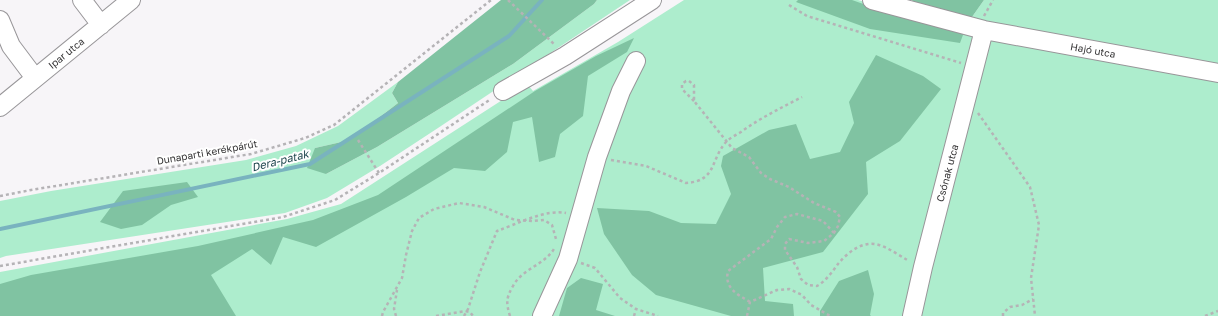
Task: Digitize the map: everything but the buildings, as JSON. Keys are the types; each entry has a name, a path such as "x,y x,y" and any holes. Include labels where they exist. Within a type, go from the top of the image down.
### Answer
{"street":[{"path":"82,0 101,25"},
{"name":"Ipar utca","path":"0,106 131,0"},
{"path":"503,91 565,56 652,0"},
{"name":"Hajó utca","path":"872,0 976,28 1218,74"},
{"path":"0,20 11,46 35,78"},
{"name":"Csónak utca","path":"912,316 922,267 974,67 976,28"},
{"path":"542,316 568,259 597,157 621,91 636,61"}],"path":[{"name":"Dunaparti kerékpárút","path":"0,196 251,154 305,138 334,125 491,0"},
{"path":"509,0 551,42"},
{"path":"789,5 806,16 939,55 974,67"},
{"path":"694,101 694,85 689,80 682,84 682,89 694,101 732,148 749,157 761,172 770,179 789,187 814,203 836,212 840,217 838,226 834,233 824,241 808,244 789,239 785,244 784,250 797,267 801,279 808,285 817,286 822,283 842,259 853,249 870,244 879,245 922,267"},
{"path":"0,266 283,217 335,200 379,173 503,91"},
{"path":"597,157 646,166 686,183 693,182 702,179 711,172 720,151 727,142 759,119 802,97"},
{"path":"966,97 1030,187 1038,224 1031,278 1035,316"},
{"path":"358,140 379,173"},
{"path":"382,316 402,278 412,231 419,218 434,209 459,203 484,207 515,220 544,220 552,225 556,238 553,251 547,258 516,280 508,296 507,304 510,316"},
{"path":"464,316 497,231 534,217 558,211 580,215"},
{"path":"750,302 728,285 726,279 728,271 771,238 785,217 796,214 823,221 834,233"},
{"path":"568,259 595,268 620,298 636,309 658,316"},
{"path":"396,316 394,309 397,288"},
{"path":"750,302 777,290 789,289 802,296 811,305 830,316"},
{"path":"1003,316 1003,313 1010,307 1022,305 1033,299"},
{"path":"747,316 750,302"},
{"path":"634,316 636,309"},
{"path":"436,316 465,311 470,312 473,316"},
{"path":"1205,316 1218,311"}],"green space":[{"path":"501,0 597,0 594,4 513,64 377,147 326,174 307,168 315,148 350,140 398,103 392,93 398,82"},
{"path":"597,0 630,0 380,166 327,198 285,213 0,258 0,201 51,191 246,160 296,146 338,126 398,82 392,93 398,103 350,140 315,148 326,174 377,147 513,64 594,4"},
{"path":"684,0 858,0 980,33 909,316 0,316 0,272 287,219 341,204 527,84 533,91 618,42"},
{"path":"798,0 852,0 883,11 919,13 912,0 984,0 967,24 960,43 870,29 796,2"},
{"path":"984,0 1218,0 1218,316 915,316 987,34 967,24"},
{"path":"634,38 627,52 588,76 583,116 560,134 555,157 539,162 532,117 513,122 507,152 485,171 454,168 406,197 316,247 283,237 271,265 252,249 211,275 236,316 0,316 0,284 31,275 198,246 313,220 378,195 535,91 596,56"},
{"path":"876,55 923,76 941,89 900,141 866,162 868,194 823,252 763,268 765,301 793,304 794,316 731,316 656,295 632,275 604,234 597,208 649,211 681,223 716,224 731,194 721,166 723,156 769,130 796,124 810,159 840,152 854,123 849,102"},
{"path":"187,182 198,197 171,205 142,225 121,229 100,222 123,191"},
{"path":"868,270 874,294 871,316 820,316 820,311 839,281"},
{"path":"581,278 603,284 596,310 615,316 559,316 567,288"}],"waterway":[{"name":"Dera-patak","path":"0,229 310,164 509,36 542,0"}]}
